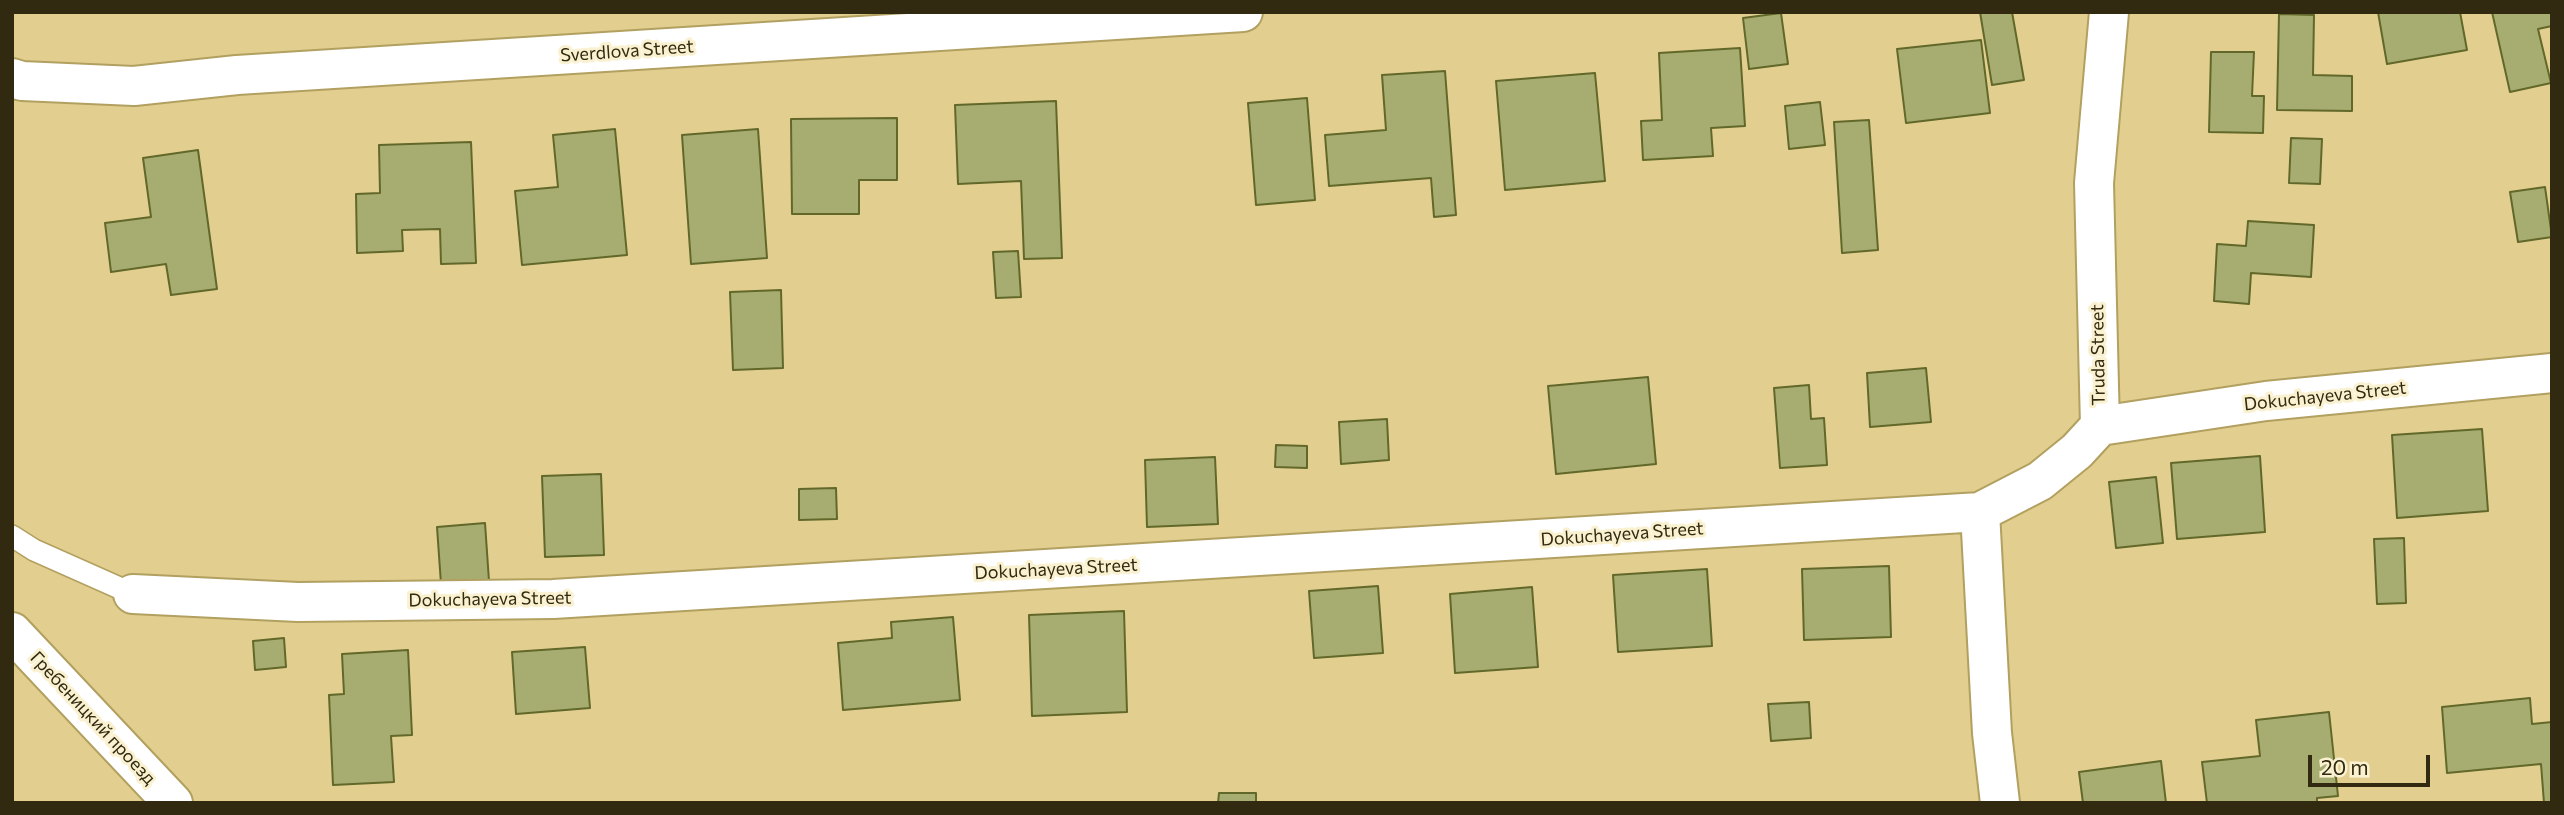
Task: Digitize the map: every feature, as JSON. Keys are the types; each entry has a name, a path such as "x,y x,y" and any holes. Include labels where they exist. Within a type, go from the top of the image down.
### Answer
{"street":[{"name":"Sverdlova Street","path":"15,81 134,86 237,75 1243,12"},
{"name":"Truda Street","path":"1980,512 2040,481 2077,451 2100,426 2094,183 2109,12"},
{"name":"Dokuchayeva Street","path":"2100,426 2266,401 2552,373"},
{"name":"Dokuchayeva Street","path":"133,594 298,602 553,599 1980,512"},
{"path":"1980,512 1992,733 2000,803"},
{"name":"Гребеницкий проезд","path":"12,632 173,803"}],"lane":[{"path":"12,536 34,550 133,594"}],"building":[{"path":"1980,12 2012,12 2024,80 1992,85"},
{"path":"2378,12 2460,12 2467,50 2387,64"},
{"path":"2492,12 2552,12 2552,26 2538,29 2551,83 2510,92"},
{"path":"1781,13 1788,64 1749,69 1743,18"},
{"path":"2279,14 2314,15 2313,75 2352,76 2352,111 2277,110"},
{"path":"1981,40 1990,113 1906,123 1897,49"},
{"path":"1740,48 1745,126 1711,128 1713,156 1643,160 1641,121 1662,120 1659,53"},
{"path":"2211,52 2254,52 2252,96 2264,96 2263,133 2209,132"},
{"path":"1445,71 1456,215 1434,217 1431,178 1329,186 1325,135 1386,130 1382,75"},
{"path":"1595,73 1605,181 1505,190 1496,81"},
{"path":"1307,98 1315,200 1256,205 1248,103"},
{"path":"1056,101 1062,258 1024,259 1021,181 958,184 955,105"},
{"path":"1820,102 1825,145 1789,149 1785,106"},
{"path":"897,118 897,180 859,180 859,214 792,214 791,119"},
{"path":"1869,120 1878,250 1842,253 1834,122"},
{"path":"615,129 627,255 522,265 515,191 558,187 553,135"},
{"path":"758,129 767,258 691,264 682,135"},
{"path":"2291,138 2322,139 2320,184 2289,183"},
{"path":"471,142 476,263 441,264 440,229 402,230 403,251 357,253 356,194 380,193 379,145"},
{"path":"198,150 217,289 171,295 166,264 111,272 105,223 151,217 143,158"},
{"path":"2545,187 2552,237 2518,242 2510,192"},
{"path":"2248,221 2314,225 2311,277 2251,273 2249,304 2214,301 2217,244 2246,246"},
{"path":"1018,251 1021,297 996,298 993,252"},
{"path":"781,290 783,368 733,370 730,292"},
{"path":"1926,368 1931,422 1870,427 1867,373"},
{"path":"1648,377 1656,464 1556,474 1548,386"},
{"path":"1809,385 1811,419 1824,418 1827,465 1780,468 1774,388"},
{"path":"1387,419 1389,460 1341,464 1339,422"},
{"path":"2482,429 2488,511 2397,518 2392,435"},
{"path":"1276,445 1307,446 1307,468 1275,467"},
{"path":"2260,456 2265,532 2177,539 2171,463"},
{"path":"1215,457 1218,524 1147,527 1145,460"},
{"path":"601,474 604,555 545,557 542,476"},
{"path":"2156,477 2163,543 2116,548 2109,482"},
{"path":"836,488 837,519 799,520 799,489"},
{"path":"485,523 489,581 441,584 437,527"},
{"path":"2404,538 2406,603 2377,604 2374,539"},
{"path":"1889,566 1891,637 1804,640 1802,569"},
{"path":"1707,569 1712,646 1618,652 1613,575"},
{"path":"1378,586 1383,653 1314,658 1309,591"},
{"path":"1532,587 1538,667 1455,673 1450,594"},
{"path":"1124,611 1127,712 1032,716 1029,615"},
{"path":"953,617 960,700 843,710 838,643 892,638 891,622"},
{"path":"284,638 286,667 255,670 253,641"},
{"path":"585,647 590,708 516,714 512,652"},
{"path":"408,650 412,735 391,736 394,782 333,785 329,695 344,694 342,654"},
{"path":"2530,698 2532,724 2552,722 2552,803 2544,803 2541,764 2447,773 2442,707"},
{"path":"1809,702 1811,738 1771,741 1768,704"},
{"path":"2329,712 2338,796 2317,798 2317,803 2207,803 2202,762 2260,756 2256,720"},
{"path":"2161,761 2166,803 2083,803 2079,772"},
{"path":"1219,793 1256,793 1256,803 1218,803"}]}
